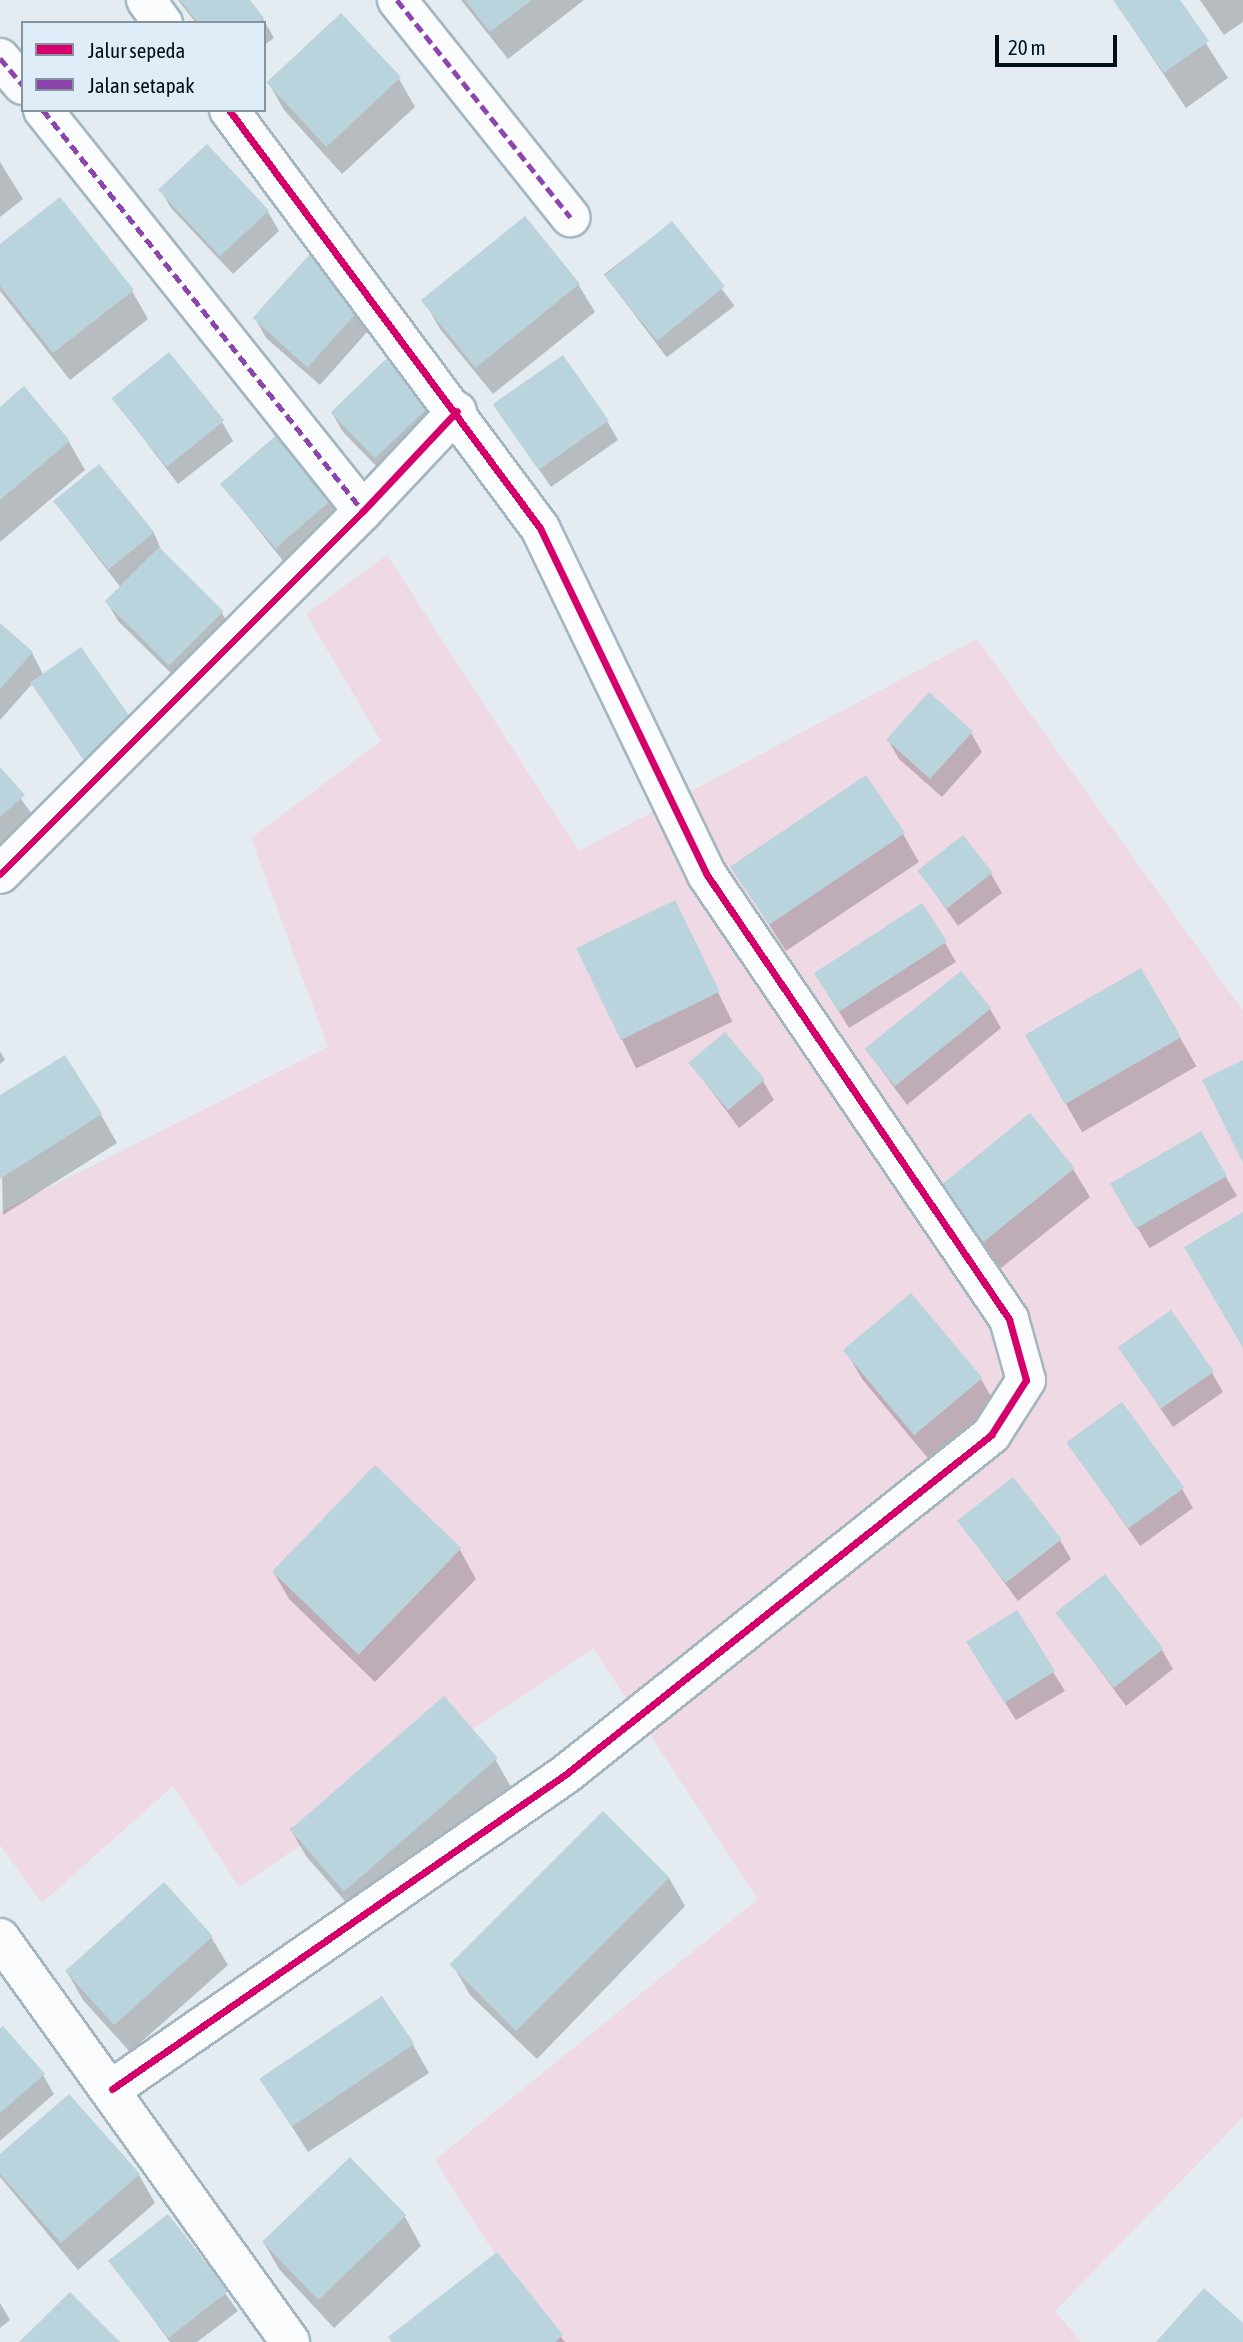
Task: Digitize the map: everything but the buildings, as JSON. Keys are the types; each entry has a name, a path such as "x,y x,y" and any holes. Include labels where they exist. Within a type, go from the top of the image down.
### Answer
{"street":[{"path":"146,0 162,21"},
{"path":"397,0 570,217"},
{"path":"0,58 21,83"},
{"path":"45,112 363,511"},
{"path":"112,2088 566,1774 991,1435 1026,1380 1009,1319 708,875 540,528 457,411 231,112"},
{"path":"0,874 363,511 457,411"},
{"path":"0,1938 112,2088 290,2342"}],"shaded area":[{"path":"387,555 579,851 977,639 1243,1011 1243,2117 1055,2311 1081,2342 551,2342 435,2160 758,1899 593,1648 239,1887 173,1786 42,1903 0,1845 0,1212 328,1047 251,838 381,741 306,614"}],"marked path":[{"path":"397,0 570,217"},
{"path":"0,58 21,83"},
{"path":"45,112 363,511"}],"cycle path":[{"path":"112,2089 566,1774 991,1435 1026,1380 1009,1319 707,875 540,528 230,112"},
{"path":"0,874 363,511 457,411"}]}
